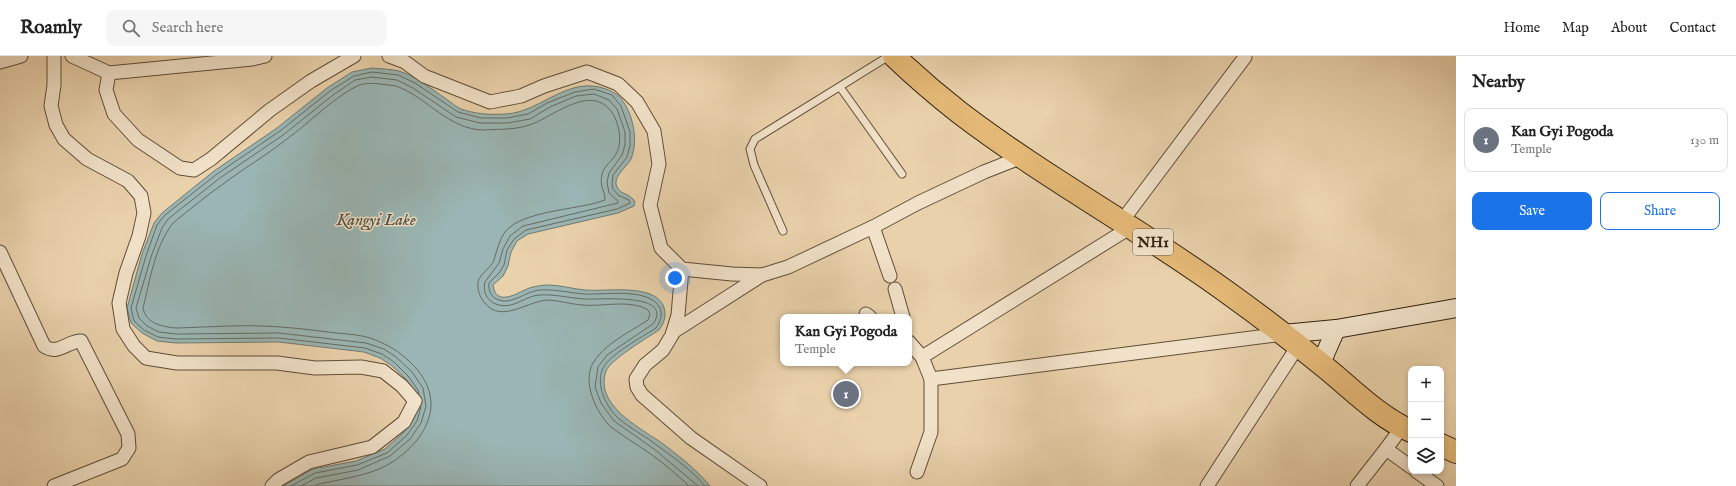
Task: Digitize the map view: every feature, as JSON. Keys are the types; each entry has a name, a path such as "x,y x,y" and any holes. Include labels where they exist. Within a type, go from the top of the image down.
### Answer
{"highway":[{"name":"NH1","path":"894,56 922,82 959,112 1022,157 1126,224 1224,290 1321,363 1381,413 1406,429"},
{"path":"1444,446 1456,452"}],"main road":[{"path":"1290,340 1336,329 1456,308"},
{"path":"1321,363 1336,329"}],"street":[{"path":"0,62 21,56"},
{"path":"54,56 54,85 51,106 56,125 64,139 87,159 128,181 141,196 144,213 139,236 126,272 118,303 123,329 134,346 146,358 177,363 277,363 315,368 360,367 383,371 402,386 415,401 404,422 372,447 309,462 278,480 272,486"},
{"path":"72,56 109,73 252,59 265,56"},
{"path":"109,73 106,90 114,114 138,140 180,168 194,170 211,159 282,101 354,56"},
{"path":"389,56 405,62 424,76 490,102 521,96 544,86 587,72 618,84 637,102 654,131 659,164 650,205 661,248 682,268 732,274 762,275"},
{"path":"922,357 1126,224 1245,57"},
{"path":"673,332 762,275 788,267 873,227 918,203 984,172 1022,157"},
{"path":"873,227 890,276"},
{"path":"0,252 44,346 49,350 57,350 81,341 128,434 129,448 122,459 54,486"},
{"path":"682,268 678,315 673,332 663,350 645,365 639,374 636,379 637,387 642,395 692,438 760,486"},
{"path":"895,289 902,314"},
{"path":"931,379 1290,340"},
{"path":"1207,486 1290,340"},
{"path":"912,345 922,357 931,379 931,432 917,472"},
{"path":"1357,486 1386,448 1406,429"},
{"path":"1386,448 1408,465"},
{"path":"1420,474 1437,486"}],"lane":[{"path":"783,231 754,165 750,149 755,139 889,56"},
{"path":"840,87 902,174"}],"water":[{"name":"Kangyi Lake","path":"372,68 396,70 405,73 423,83 459,108 466,111 483,114 506,114 519,112 567,90 579,87 592,86 606,89 621,98 630,116 634,130 634,145 631,159 618,176 616,183 619,190 633,199 635,202 634,206 618,213 528,234 517,241 511,252 508,266 503,276 493,285 493,287 496,294 501,297 509,297 529,288 548,285 585,290 639,291 657,298 663,305 665,312 663,324 659,330 630,349 609,366 606,371 604,383 606,394 620,413 679,456 710,486 283,486 313,469 356,461 385,449 403,433 413,419 417,406 415,392 405,378 391,365 380,358 364,352 279,342 176,343 157,341 142,333 131,323 127,308 142,254 154,223 162,213 214,171 277,128 327,88 352,72"}],"place":[{"name":"Kan Gyi Pogoda","path":"846,394"}]}
